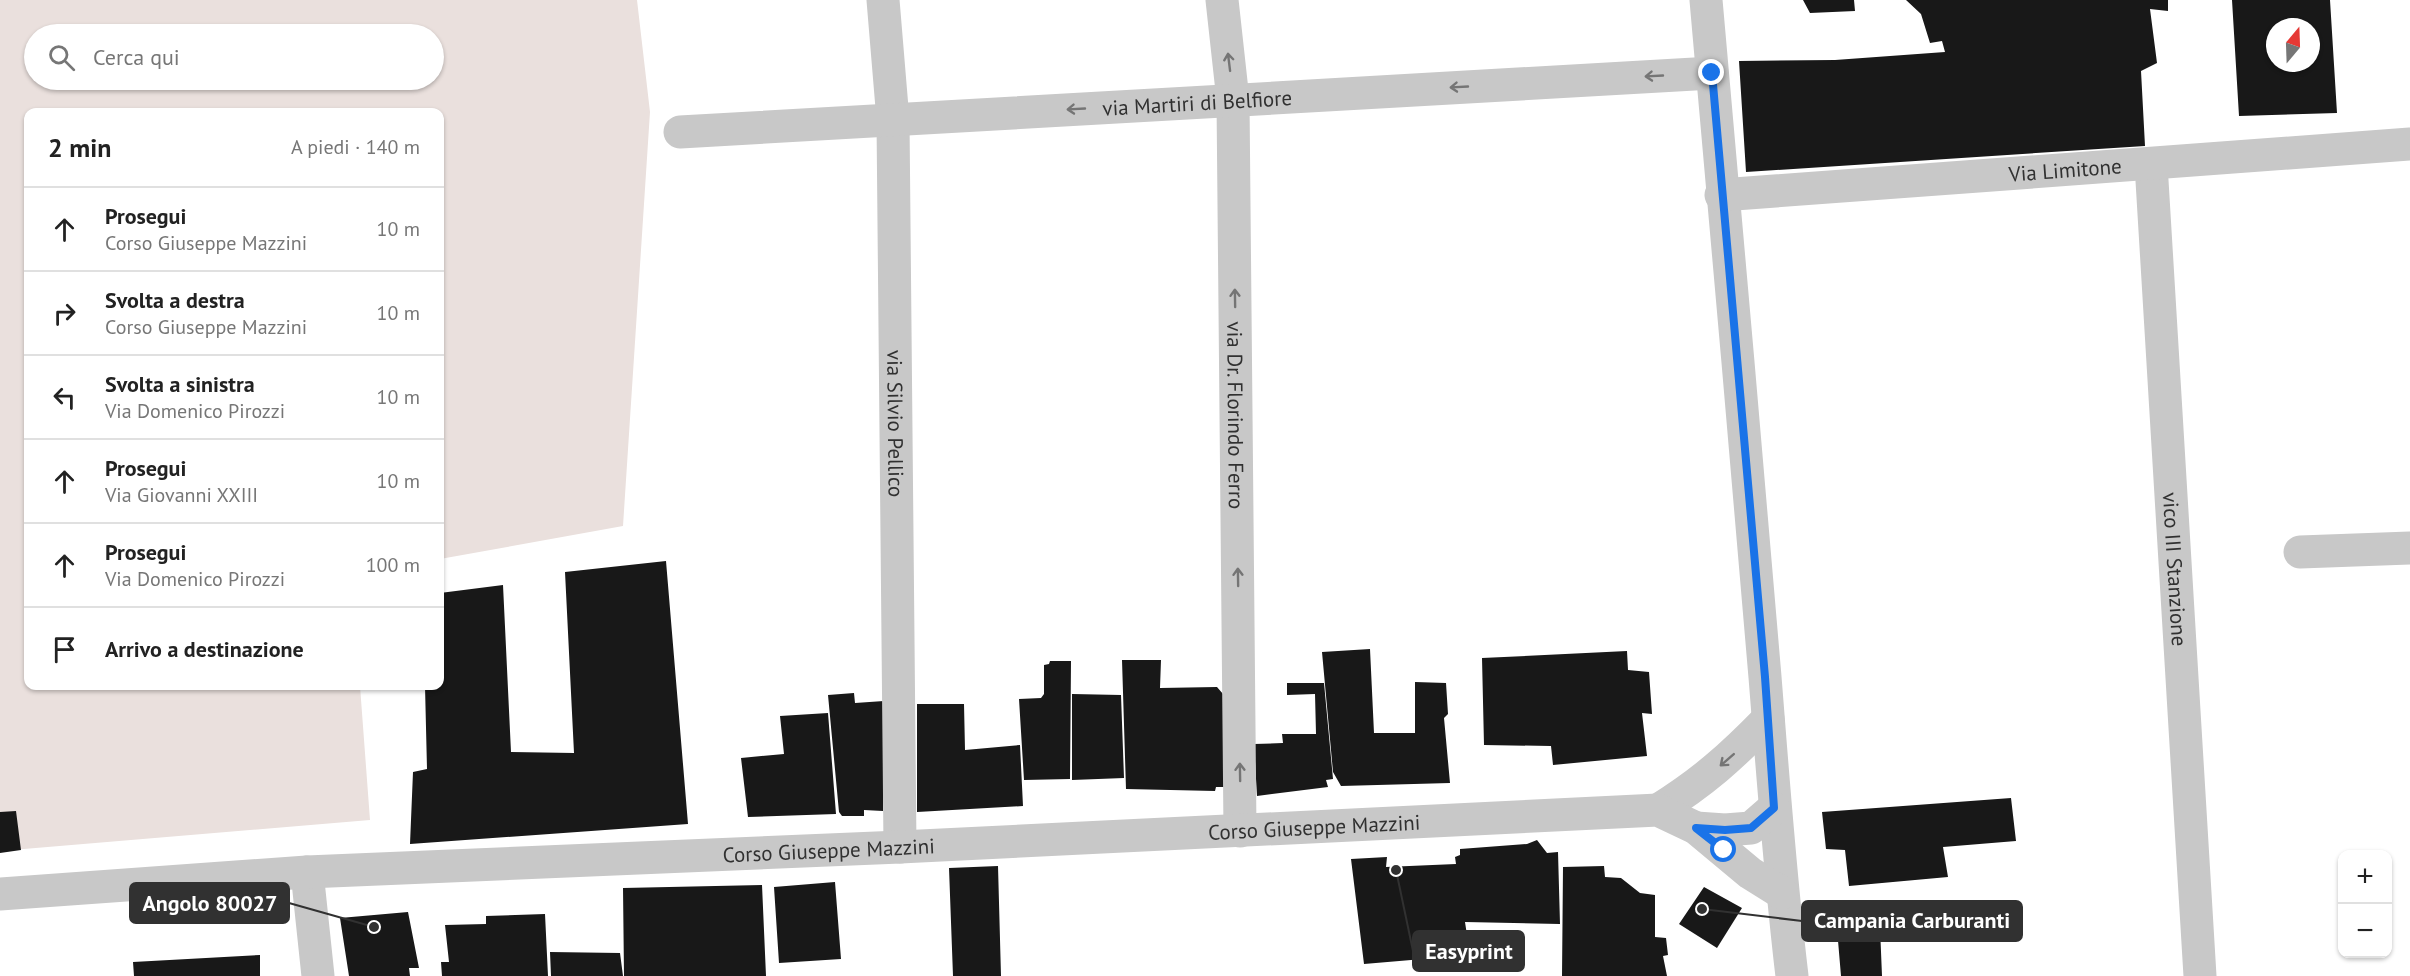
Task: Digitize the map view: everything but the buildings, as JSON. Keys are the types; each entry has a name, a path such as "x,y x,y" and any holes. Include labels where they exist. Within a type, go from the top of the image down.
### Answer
{"street":[{"name":"via Silvio Pellico","path":"883,0 893,120 900,847"},
{"name":"via Dr. Florindo Ferro","path":"1222,0 1233,100 1240,831"},
{"path":"1706,0 1721,195 1772,762 1774,808 1792,976"},
{"name":"via Martiri di Belfiore","path":"680,132 1712,73"},
{"name":"Via Limitone","path":"1721,195 2410,144"},
{"name":"vico III Stanzione","path":"2151,164 2200,976"},
{"path":"2300,552 2410,548"},
{"path":"1658,810 1704,780 1731,757 1768,719"},
{"name":"Corso Giuseppe Mazzini","path":"1696,828 1725,830 1751,828 1774,808"},
{"name":"Corso Giuseppe Mazzini","path":"0,894 307,872 900,847 1658,810 1696,828 1750,873 1782,892"},
{"path":"307,872 318,976"}],"shaded area":[{"path":"0,0 637,0 650,112 623,526 444,558 444,108 24,108 24,690 360,690 370,820 0,851"}],"place":[{"name":"Easyprint","path":"1396,870"},
{"name":"Campania Carburanti","path":"1702,909"},
{"name":"Angolo 80027","path":"374,927"}],"route":[{"path":"1712,73 1765,677 1774,808 1751,828 1725,830 1696,828 1724,850"}]}
